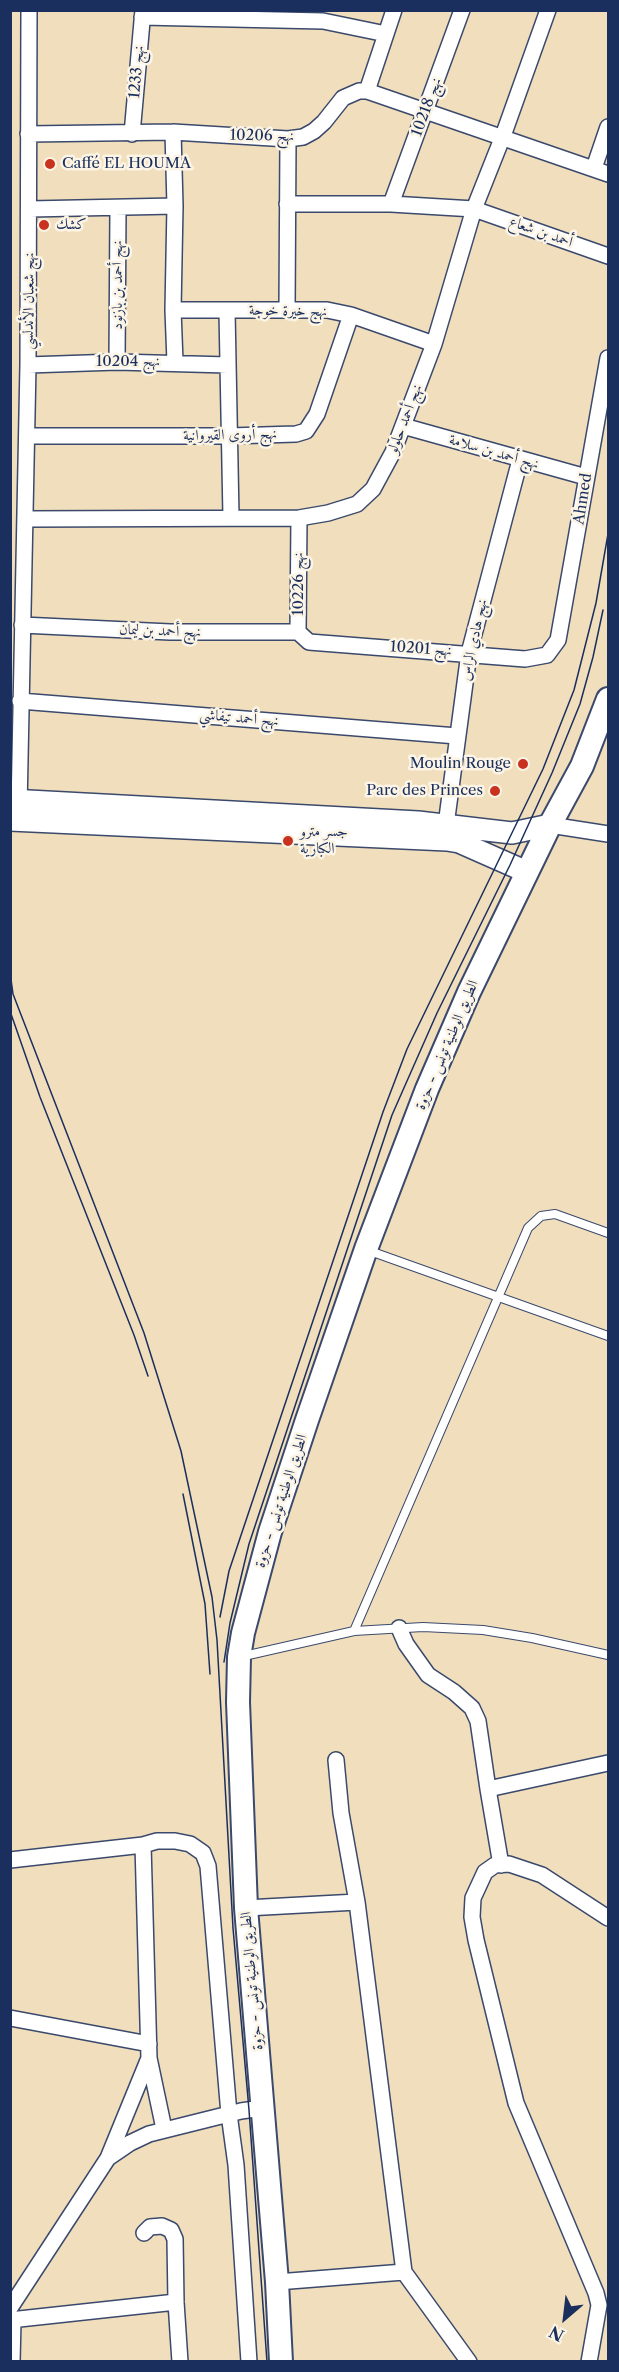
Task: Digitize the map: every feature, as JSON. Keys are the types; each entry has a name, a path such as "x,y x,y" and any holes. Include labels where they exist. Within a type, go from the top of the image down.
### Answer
{"main road":[{"name":"الطريق الوطنية تونس - حزوة","path":"281,2361 277,2282 246,1908 238,1702 239,1657 254,1588 270,1532 366,1249 427,1089 469,992 550,825 582,766 609,699"},
{"path":"15,810 446,825 512,833 550,825"},
{"path":"15,810 437,839 459,842 527,872"}],"street":[{"name":"نهج شعبان الأندلسي","path":"15,810 27,436 30,209 29,10"},
{"path":"394,10 367,91 601,171 609,127"},
{"name":"نهج 10218","path":"391,204 462,10"},
{"name":"نهج أحمد حلولو","path":"25,519 299,518 328,513 357,504 373,489 384,472 434,344 474,209 548,10"},
{"path":"142,14 226,14 324,21 386,34"},
{"name":"نهج 1233","path":"132,134 142,14"},
{"name":"نهج 10206","path":"28,134 173,132 288,139 303,137 314,131 343,98 358,91 367,91"},
{"path":"173,132 175,362"},
{"path":"287,310 288,139"},
{"name":"أحمد بن شعاع","path":"287,204 391,204 474,209 609,256"},
{"path":"30,209 175,206"},
{"name":"نهج أحمد بن بازنود","path":"117,362 118,208"},
{"name":"نهج خيرة خوجة","path":"173,310 327,310 351,315 434,344"},
{"path":"227,311 231,517"},
{"name":"نهج أروى القيروانية","path":"27,436 229,436 296,434 306,431 317,414 351,315"},
{"name":"Ahmed","path":"558,640 609,358"},
{"name":"نهج 10204","path":"28,364 175,362 228,365"},
{"name":"نهج أحمد بن سلامة","path":"403,426 586,477"},
{"name":"نهج هادي الراس","path":"446,825 469,653 520,460"},
{"name":"نهج 10226","path":"299,518 298,632 309,642 347,644"},
{"name":"نهج أحمد بن ليمان","path":"22,625 170,632 298,632"},
{"name":"نهج 10201","path":"347,644 540,658 547,655 558,640"},
{"name":"نهج أحمد تيفاشي","path":"20,701 457,736"},
{"path":"550,825 609,834"},
{"path":"399,1629 406,1644 428,1675 454,1692 472,1708 478,1721 501,1865"},
{"path":"336,1760 341,1813 357,1902 404,2272 469,2361"},
{"path":"488,1789 609,1763"},
{"path":"10,1860 143,1845 157,1841 190,1844 203,1853 208,1866 229,2114 236,2165 249,2361"},
{"path":"143,1845 149,2051 164,2130"},
{"path":"589,2361 602,2290 516,2103 476,1940 472,1917 472,1898 485,1872 495,1865 509,1864 542,1875 609,1918"},
{"path":"246,1908 357,1902"},
{"path":"10,2018 149,2051"},
{"path":"12,2361 11,2316 108,2158 149,2051"},
{"path":"108,2158 130,2143 164,2130 262,2108"},
{"path":"144,2234 150,2227 162,2226 171,2230 175,2239 180,2361"},
{"path":"277,2282 404,2272"},
{"path":"11,2316 176,2302"}],"lane":[{"path":"354,1631 528,1228 542,1215 555,1214 609,1233"},
{"path":"366,1249 609,1336"},
{"path":"239,1657 354,1631 423,1627 483,1630 609,1655"}],"tram line":[{"path":"220,1617 229,1571 383,1112 407,1049 543,769 574,690 596,603 608,534"},
{"path":"224,1662 230,1623 249,1544 392,1115 437,1013 510,865 552,773 580,704 603,610"},
{"path":"10,972 13,994 144,1333 181,1451 212,1597 217,1640 233,1928 267,2362"},
{"path":"10,1011 40,1097 148,1376"},
{"path":"183,1494 205,1604 210,1674"}],"place":[{"name":"Caffé EL HOUMA","path":"50,164"},
{"name":"كشك","path":"44,225"},
{"name":"Moulin Rouge","path":"523,764"},
{"name":"Parc des Princes","path":"495,791"},
{"name":"جسر مترو الكبارية","path":"288,841"}]}
